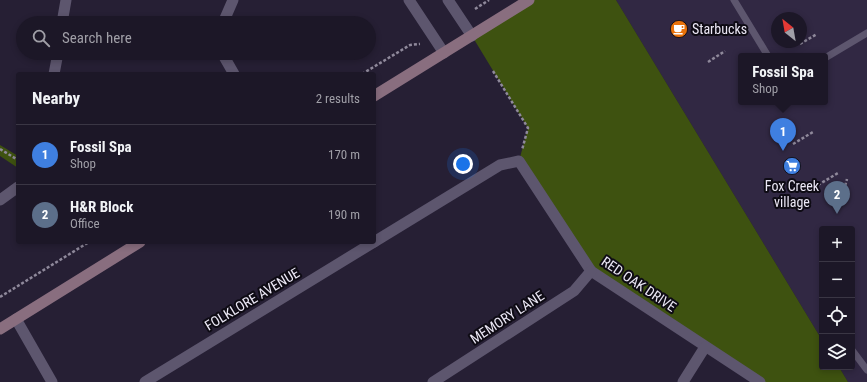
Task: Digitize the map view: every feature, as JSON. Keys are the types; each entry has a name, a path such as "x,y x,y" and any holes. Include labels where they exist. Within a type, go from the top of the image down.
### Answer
{"main road":[{"path":"376,95 530,0"},
{"path":"0,329 137,244"}],"street":[{"path":"63,16 66,0"},
{"path":"225,16 233,0"},
{"path":"408,0 444,53"},
{"path":"448,0 472,36"},
{"path":"54,72 57,60"},
{"path":"226,60 233,72"},
{"name":"FOLKLORE AVENUE","path":"376,241 500,164 520,156"},
{"name":"RED OAK DRIVE","path":"520,156 591,271 760,382"},
{"path":"0,200 16,188"},
{"name":"FOLKLORE AVENUE","path":"145,382 371,244"},
{"name":"MEMORY LANE","path":"434,382 574,292 591,271"},
{"path":"16,319 52,382"},
{"path":"683,382 705,347"}],"lane":[{"path":"734,0 766,53"},
{"path":"828,56 867,33"},
{"path":"855,354 867,370"}],"path":[{"path":"475,8 488,0"},
{"path":"807,40 817,34"},
{"path":"365,72 410,45 420,44"},
{"path":"708,62 725,52"},
{"path":"493,71 528,128 520,156"},
{"path":"793,144 813,132"},
{"path":"0,150 16,159"},
{"path":"818,185 838,173"},
{"path":"840,205 847,179"},
{"path":"0,297 86,244"}],"shaded area":[{"name":"Fox Creek village","path":"616,0 867,0 867,382 848,382 841,370 855,370 855,226 819,226 819,335"}],"green space":[{"path":"529,0 616,0 819,335 819,370 841,370 848,382 760,382 591,271 519,161 528,128 472,36"},
{"path":"0,145 16,155 16,167 0,156"}],"place":[{"name":"Starbucks","path":"679,29"},
{"name":"Fossil Spa","path":"783,151"},
{"name":"Fox Creek village","path":"792,166"},
{"name":"H&R Block","path":"837,214"}]}
